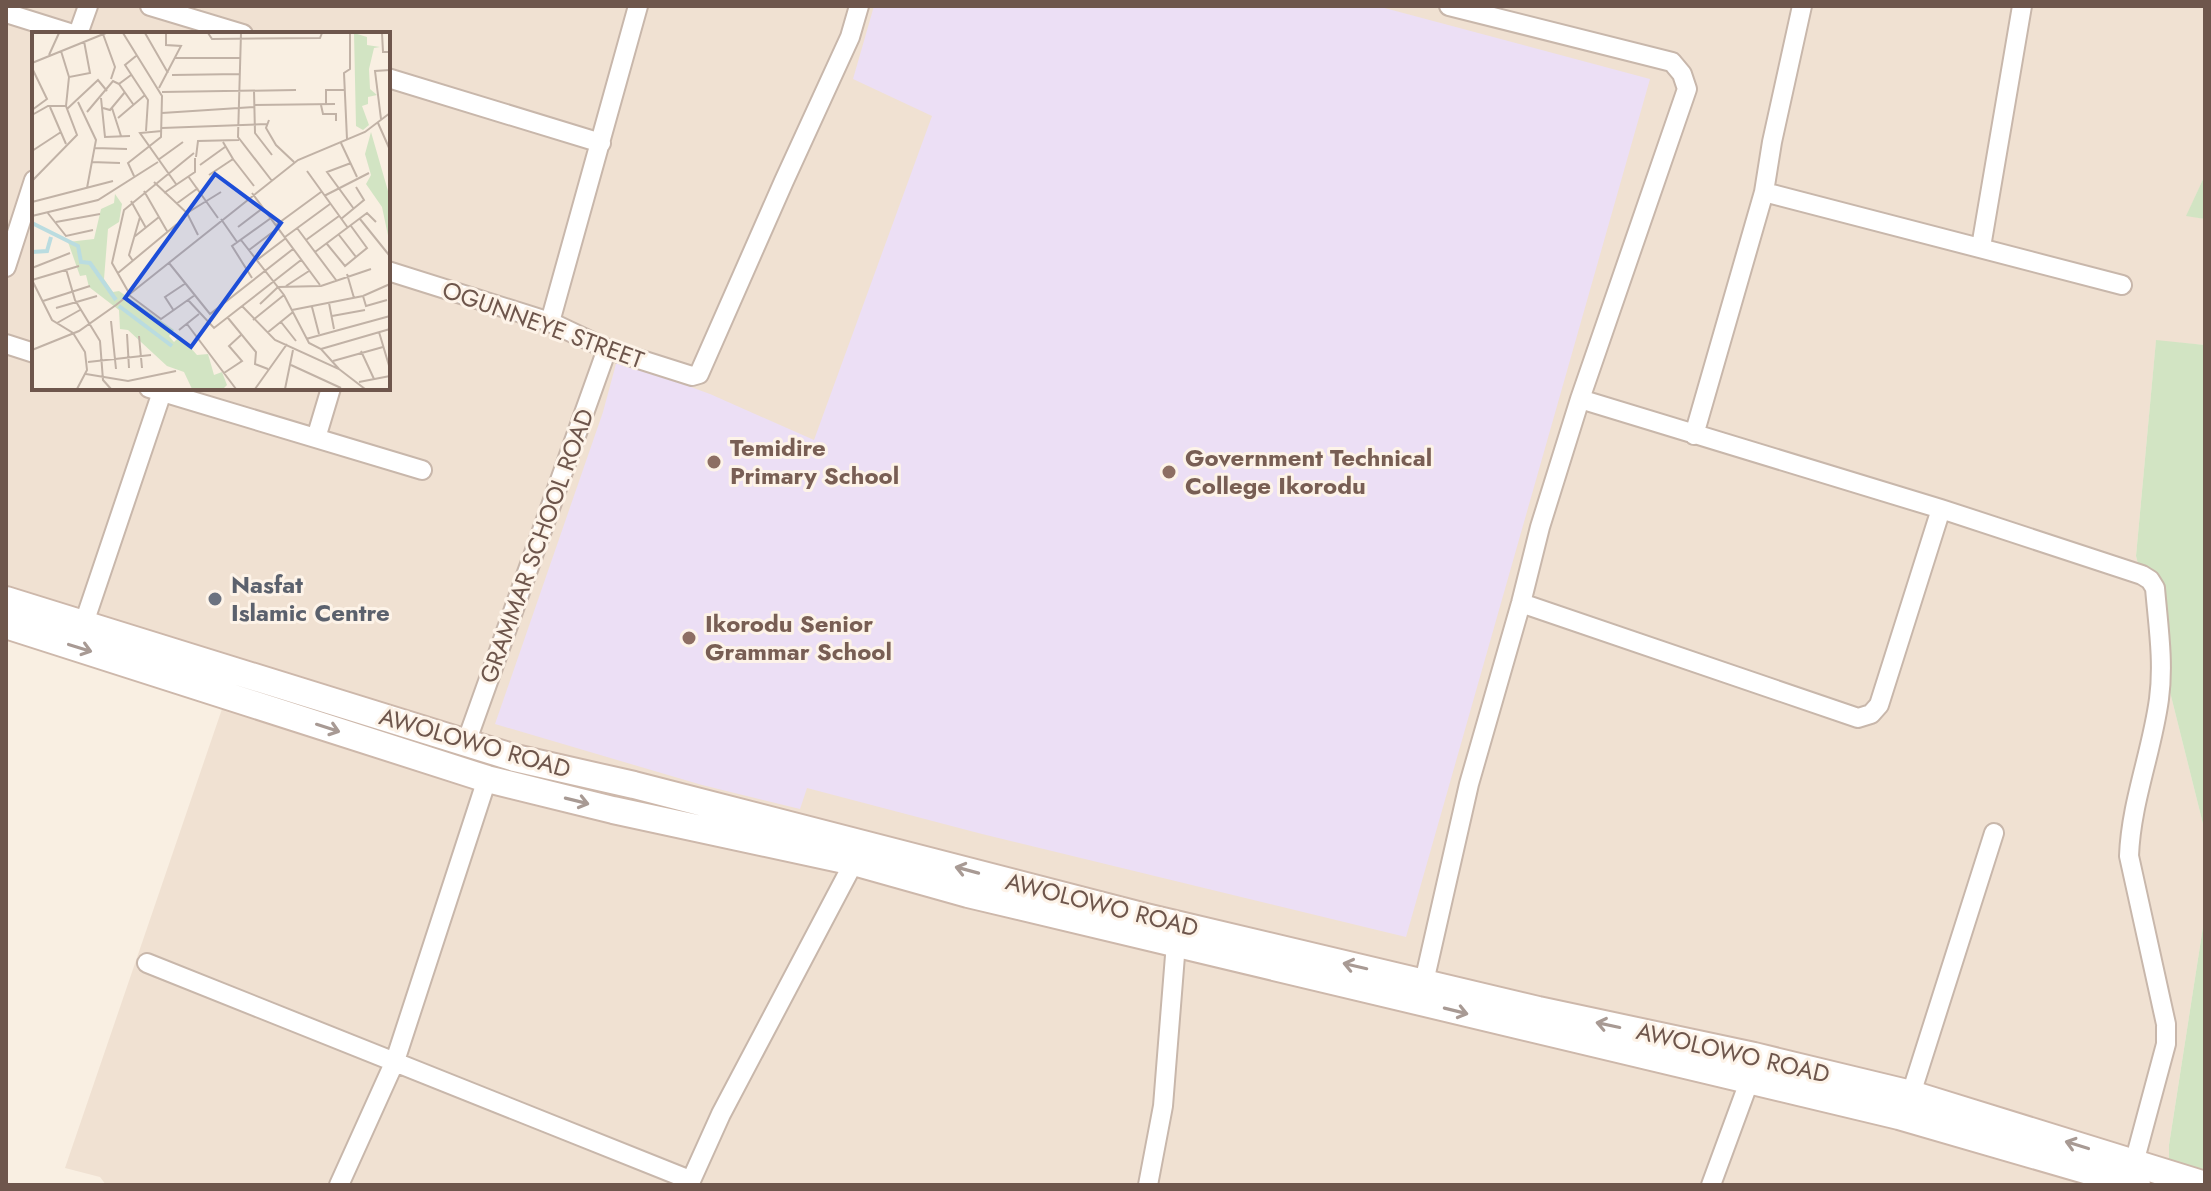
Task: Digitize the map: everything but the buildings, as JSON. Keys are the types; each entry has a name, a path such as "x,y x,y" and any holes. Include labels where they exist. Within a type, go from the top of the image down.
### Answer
{"main road":[{"name":"AWOLOWO ROAD","path":"6,600 515,758 1146,917 1911,1094 2128,1178"},
{"name":"AWOLOWO ROAD","path":"6,625 487,779 854,862 968,894 1750,1079 2128,1178 2205,1185"}],"street":[{"path":"77,32 88,6"},
{"path":"150,6 236,32"},
{"path":"550,322 638,6"},
{"name":"OGUNNEYE STREET","path":"390,272 550,322 607,349 692,376 699,374 850,37 859,6"},
{"path":"1424,982 1469,784 1540,527 1580,399 1687,89 1682,74 1672,62 1449,6"},
{"path":"1694,435 1764,192 1802,6"},
{"path":"1981,247 2022,6"},
{"path":"6,13 69,32"},
{"path":"390,79 601,143"},
{"path":"6,267 10,240 32,185"},
{"path":"1764,192 2122,285"},
{"path":"6,344 32,352"},
{"name":"GRAMMAR SCHOOL ROAD","path":"466,743 607,349"},
{"path":"84,623 155,390 422,470"},
{"path":"316,438 330,390"},
{"path":"1580,399 1941,509 2150,580 2155,588 2162,677 2130,830 2129,856 2166,1024 2166,1044 2128,1178"},
{"path":"1521,603 1858,718 1871,714 1879,705 1941,509"},
{"path":"339,1185 395,1061 487,779"},
{"path":"1911,1094 1994,833"},
{"path":"147,963 690,1182 721,1114 854,862"},
{"path":"1148,1185 1163,1106 1176,943"},
{"path":"1711,1185 1750,1079"}],"shaded area":[{"path":"6,6 2205,6 2205,175 2187,215 2205,219 2205,345 2156,341 2136,556 2205,832 2205,914 2169,1145 2169,1185 106,1185 100,1177 65,1168 222,709 6,640"},
{"name":"Government Technical College Ikorodu","path":"874,6 1377,6 1650,79 1406,937 807,788 800,809 702,785 495,724 603,412 617,360 710,394 814,440 932,116 853,79"}],"green space":[{"path":"2205,175 2205,219 2186,216"},
{"path":"2156,340 2205,345 2205,832 2136,556"},
{"path":"2205,914 2205,1185 2169,1185 2169,1145"}],"place":[{"name":"Temidire Primary School","path":"714,462"},
{"name":"Government Technical College Ikorodu","path":"1169,472"},
{"name":"Nasfat Islamic Centre","path":"215,599"},
{"name":"Ikorodu Senior Grammar School","path":"689,638"}]}
